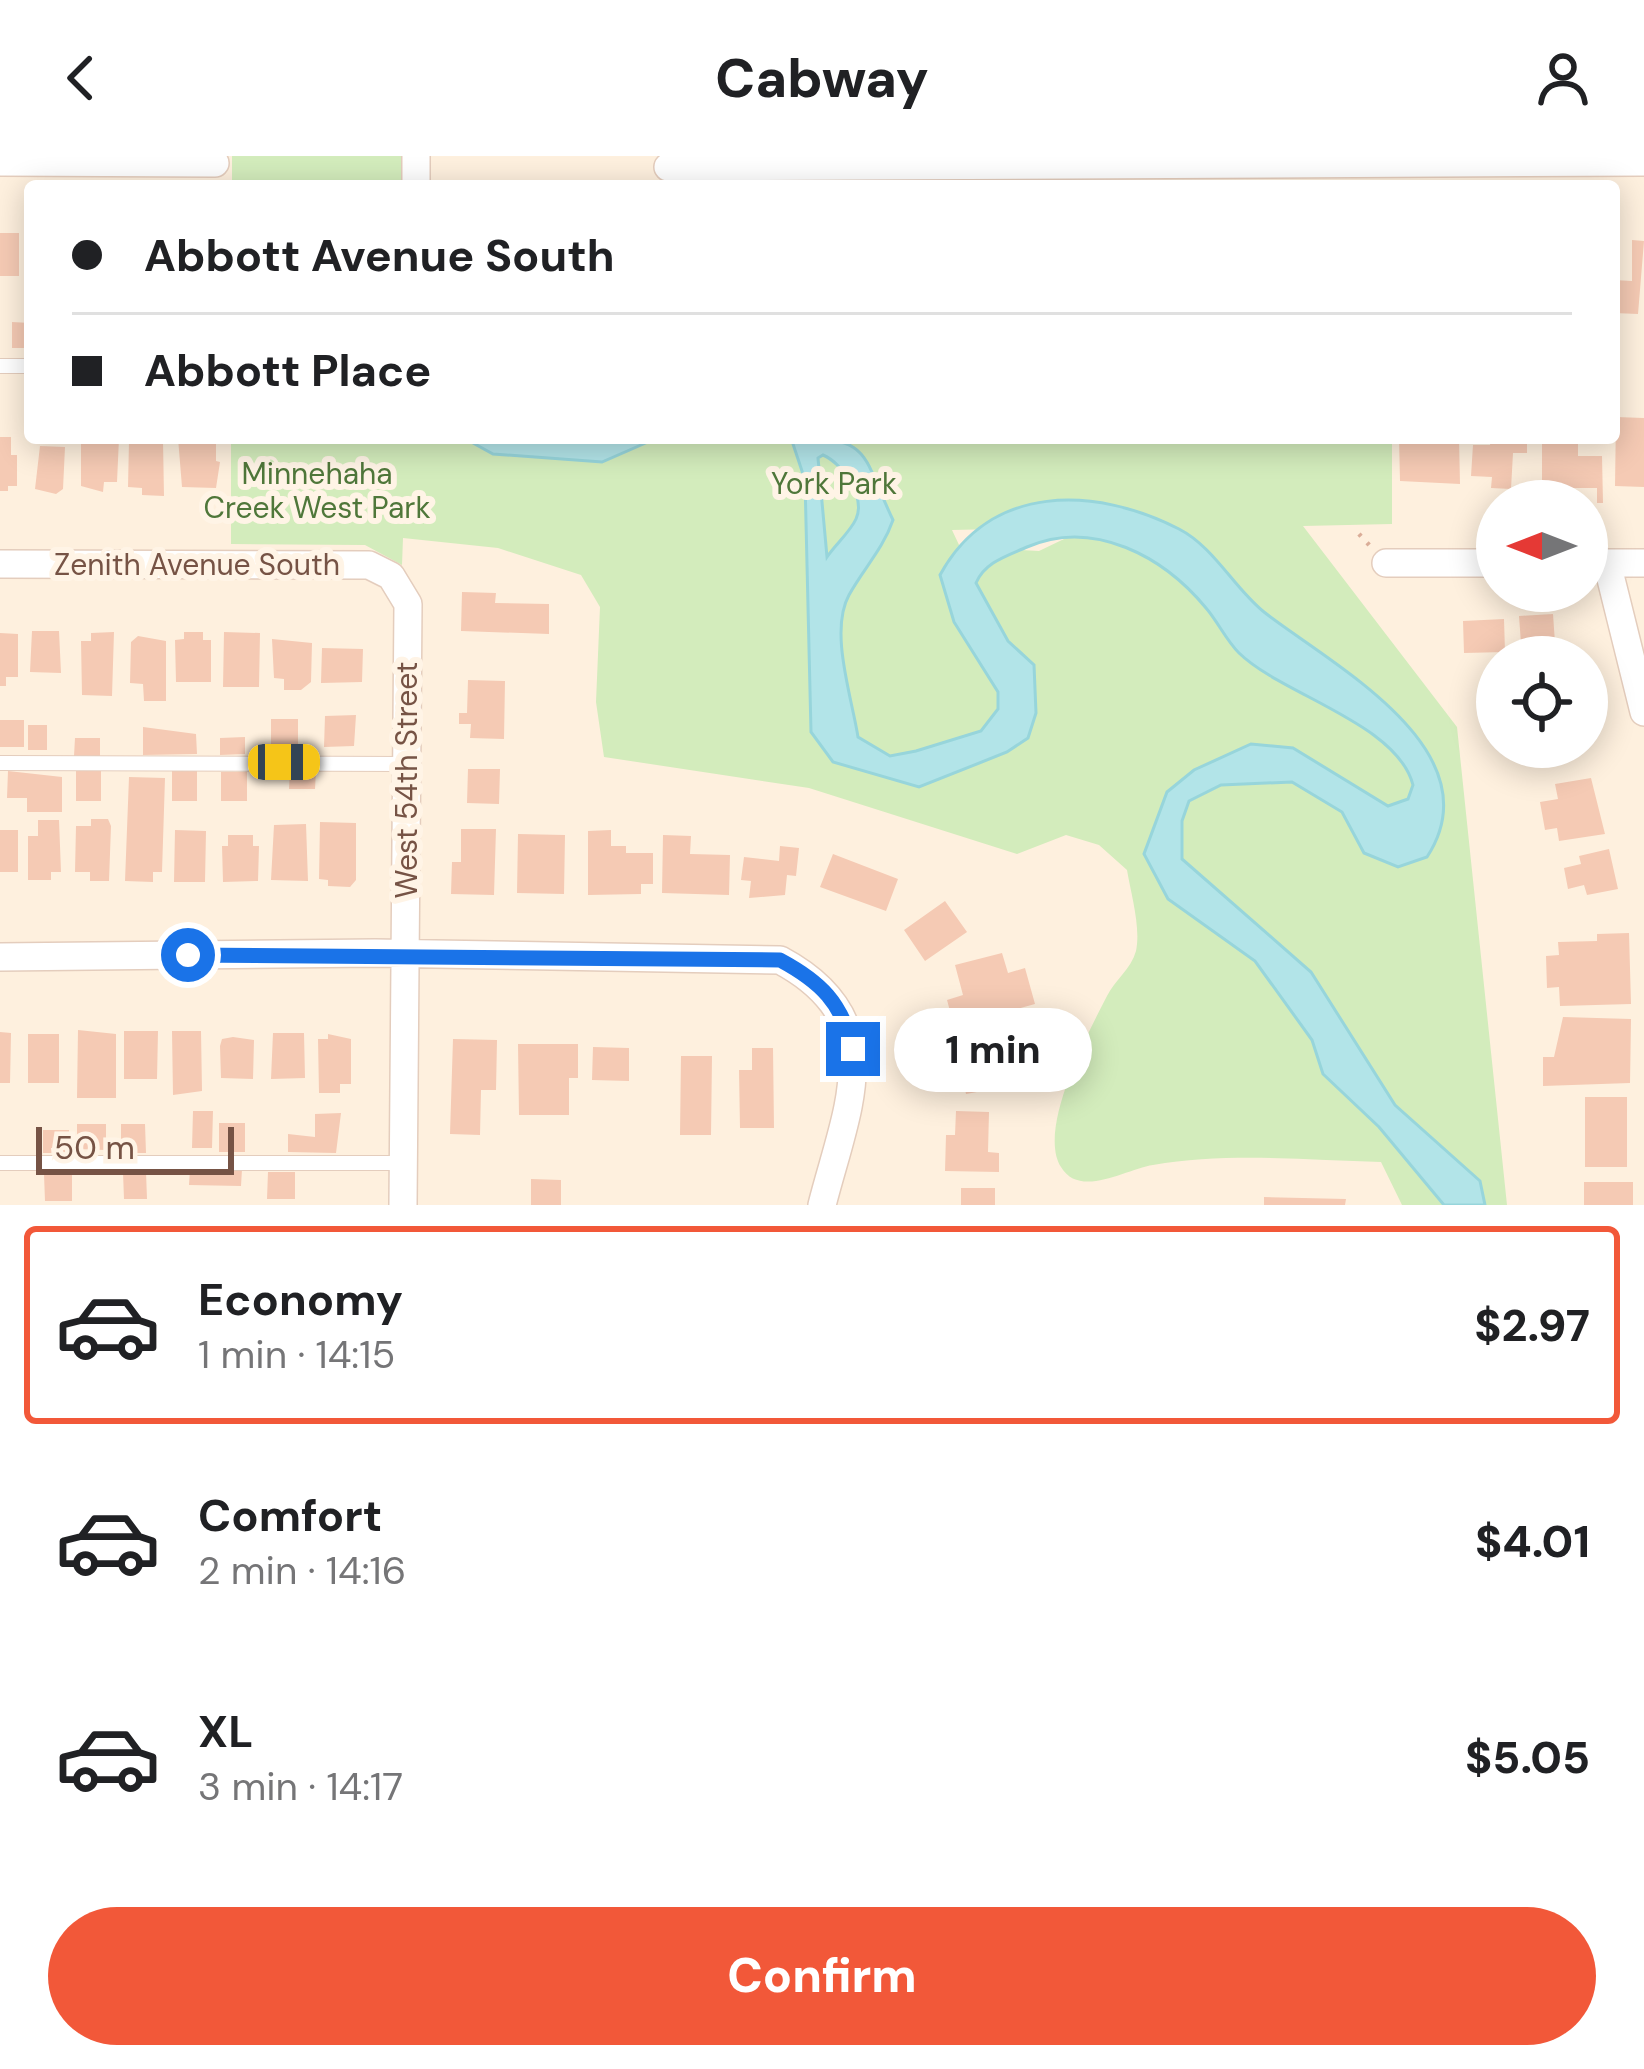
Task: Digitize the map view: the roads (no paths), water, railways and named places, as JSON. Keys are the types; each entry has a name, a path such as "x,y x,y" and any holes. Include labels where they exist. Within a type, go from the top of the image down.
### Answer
{"street":[{"path":"668,167 1216,160 1644,162"},
{"path":"0,163 215,163"},
{"path":"1608,563 1644,562"},
{"path":"1386,563 1476,563"},
{"name":"Zenith Avenue South","path":"0,564 370,565 391,576"},
{"name":"West 54th Street","path":"391,576 408,604 403,1205"},
{"path":"1608,598 1644,712"},
{"path":"0,956 780,960 831,994 846,1021 853,1049 843,1139 822,1205"}],"lane":[{"path":"0,763 407,764"},
{"path":"0,1163 404,1163"}],"water":[{"path":"475,444 643,444 602,462 493,454"},
{"path":"793,444 851,446 868,464 893,520 849,595 841,627 858,737 890,756 981,731 998,709 998,692 954,622 940,575 961,545 987,523 1047,501 1080,500 1147,515 1191,537 1264,612 1396,714 1423,746 1440,781 1443,818 1427,857 1398,867 1364,853 1342,812 1292,782 1221,785 1189,801 1182,821 1182,859 1311,972 1395,1105 1480,1181 1485,1205 1444,1205 1379,1127 1323,1074 1312,1040 1255,961 1168,899 1144,854 1167,792 1194,770 1251,744 1293,748 1388,806 1408,799 1413,785 1403,763 1385,744 1258,668 1234,648 1210,613 1170,573 1126,548 1077,537 1027,547 985,570 976,583 1008,641 1034,665 1036,713 1028,738 1007,752 919,787 833,762 811,732 805,480","holes":["818,458 830,459 844,473 858,510 827,557"]}],"park label":[{"name":"York Park","path":"834,484"},
{"name":"Minnehaha Creek West Park","path":"317,491"}]}
